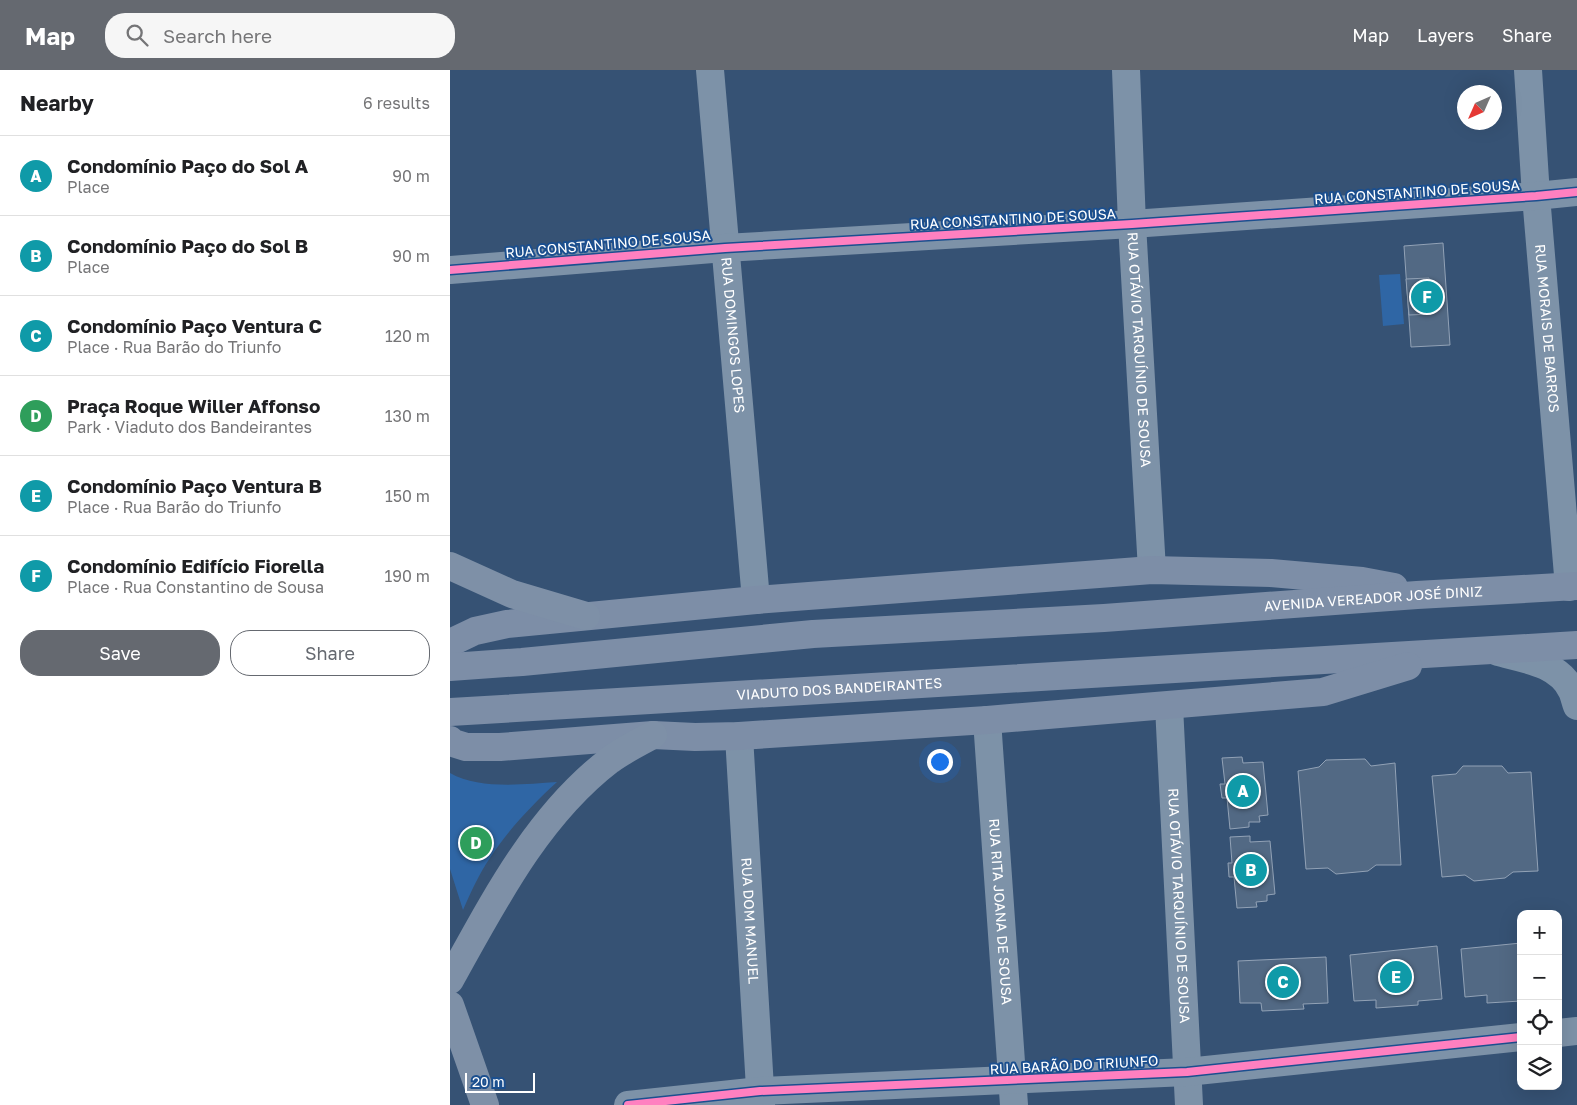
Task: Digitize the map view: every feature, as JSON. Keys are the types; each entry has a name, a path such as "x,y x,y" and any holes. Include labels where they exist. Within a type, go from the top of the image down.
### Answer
{"highway":[{"path":"450,566 512,594 586,616"},
{"path":"450,980 499,893 554,814 586,781 611,760 629,747 653,735"},
{"path":"450,1005 485,1105"}],"main road":[{"path":"450,643 475,632 507,624 756,600 1152,570 1271,573 1362,580 1386,584 1417,595"},
{"name":"AVENIDA VEREADOR JOSÉ DINIZ","path":"450,667 813,634 1171,614 1417,595 1573,587"},
{"path":"450,740 453,743 466,747 500,747 653,735 694,737 739,736 1169,706 1323,692 1455,652 1577,645"},
{"name":"VIADUTO DOS BANDEIRANTES","path":"450,712 1455,652"}],"street":[{"name":"RUA DOMINGOS LOPES","path":"710,70 756,600"},
{"name":"RUA OTÁVIO TARQUÍNIO DE SOUSA","path":"1126,70 1132,224 1152,570"},
{"name":"RUA MORAIS DE BARROS","path":"1528,70 1536,196 1573,587"},
{"name":"RUA CONSTANTINO DE SOUSA","path":"450,270 725,248 1132,224 1577,192"},
{"path":"1492,650 1547,666 1560,675 1572,689 1577,706"},
{"name":"RUA OTÁVIO TARQUÍNIO DE SOUSA","path":"1169,706 1189,1105"},
{"name":"RUA RITA JOANA DE SOUSA","path":"987,720 1013,1093"},
{"name":"RUA DOM MANUEL","path":"739,736 761,1098"},
{"path":"1562,1033 1577,1031"},
{"name":"RUA BARÃO DO TRIUNFO","path":"628,1105 761,1098 1013,1093 1187,1072 1517,1037"}],"shaded area":[{"path":"1400,274 1404,324 1383,326 1379,275"},
{"path":"450,773 475,782 488,784 517,785 557,782 505,837 486,864 463,910 450,869"}],"building":[{"path":"1443,243 1450,345 1411,347 1404,246"},
{"path":"1429,278 1431,314 1409,315 1406,279"},
{"path":"1242,757 1243,763 1263,762 1268,815 1259,816 1260,822 1249,822 1249,827 1230,829 1227,798 1222,798 1220,784 1225,784 1222,758"},
{"path":"1365,759 1371,766 1395,763 1401,865 1376,865 1368,871 1336,874 1328,868 1306,869 1298,771 1319,767 1326,760"},
{"path":"1463,766 1502,766 1508,773 1531,772 1538,871 1513,872 1505,878 1474,881 1465,875 1442,877 1432,776 1456,774"},
{"path":"1250,836 1250,842 1270,841 1275,894 1267,895 1267,901 1256,902 1257,907 1237,908 1234,877 1229,877 1228,863 1232,863 1230,837"},
{"path":"1517,943 1517,1001 1487,1003 1487,995 1465,997 1461,949"},
{"path":"1437,946 1442,999 1418,1001 1418,1005 1376,1008 1376,1000 1354,1001 1350,955"},
{"path":"1326,957 1328,1003 1303,1004 1304,1009 1262,1011 1261,1003 1240,1003 1238,961"}],"cycle path":[{"path":"450,270 725,248 1132,224 1577,192"},
{"path":"628,1105 760,1091 1187,1072 1517,1037"}],"place":[{"name":"Condomínio Edifício Fiorella","path":"1427,297"},
{"name":"Condomínio Paço do Sol A","path":"1243,791"},
{"name":"Praça Roque Willer Affonso","path":"476,843"},
{"name":"Condomínio Paço do Sol B","path":"1251,870"},
{"name":"Condomínio Paço Ventura B","path":"1396,977"},
{"name":"Condomínio Paço Ventura C","path":"1283,982"}]}
